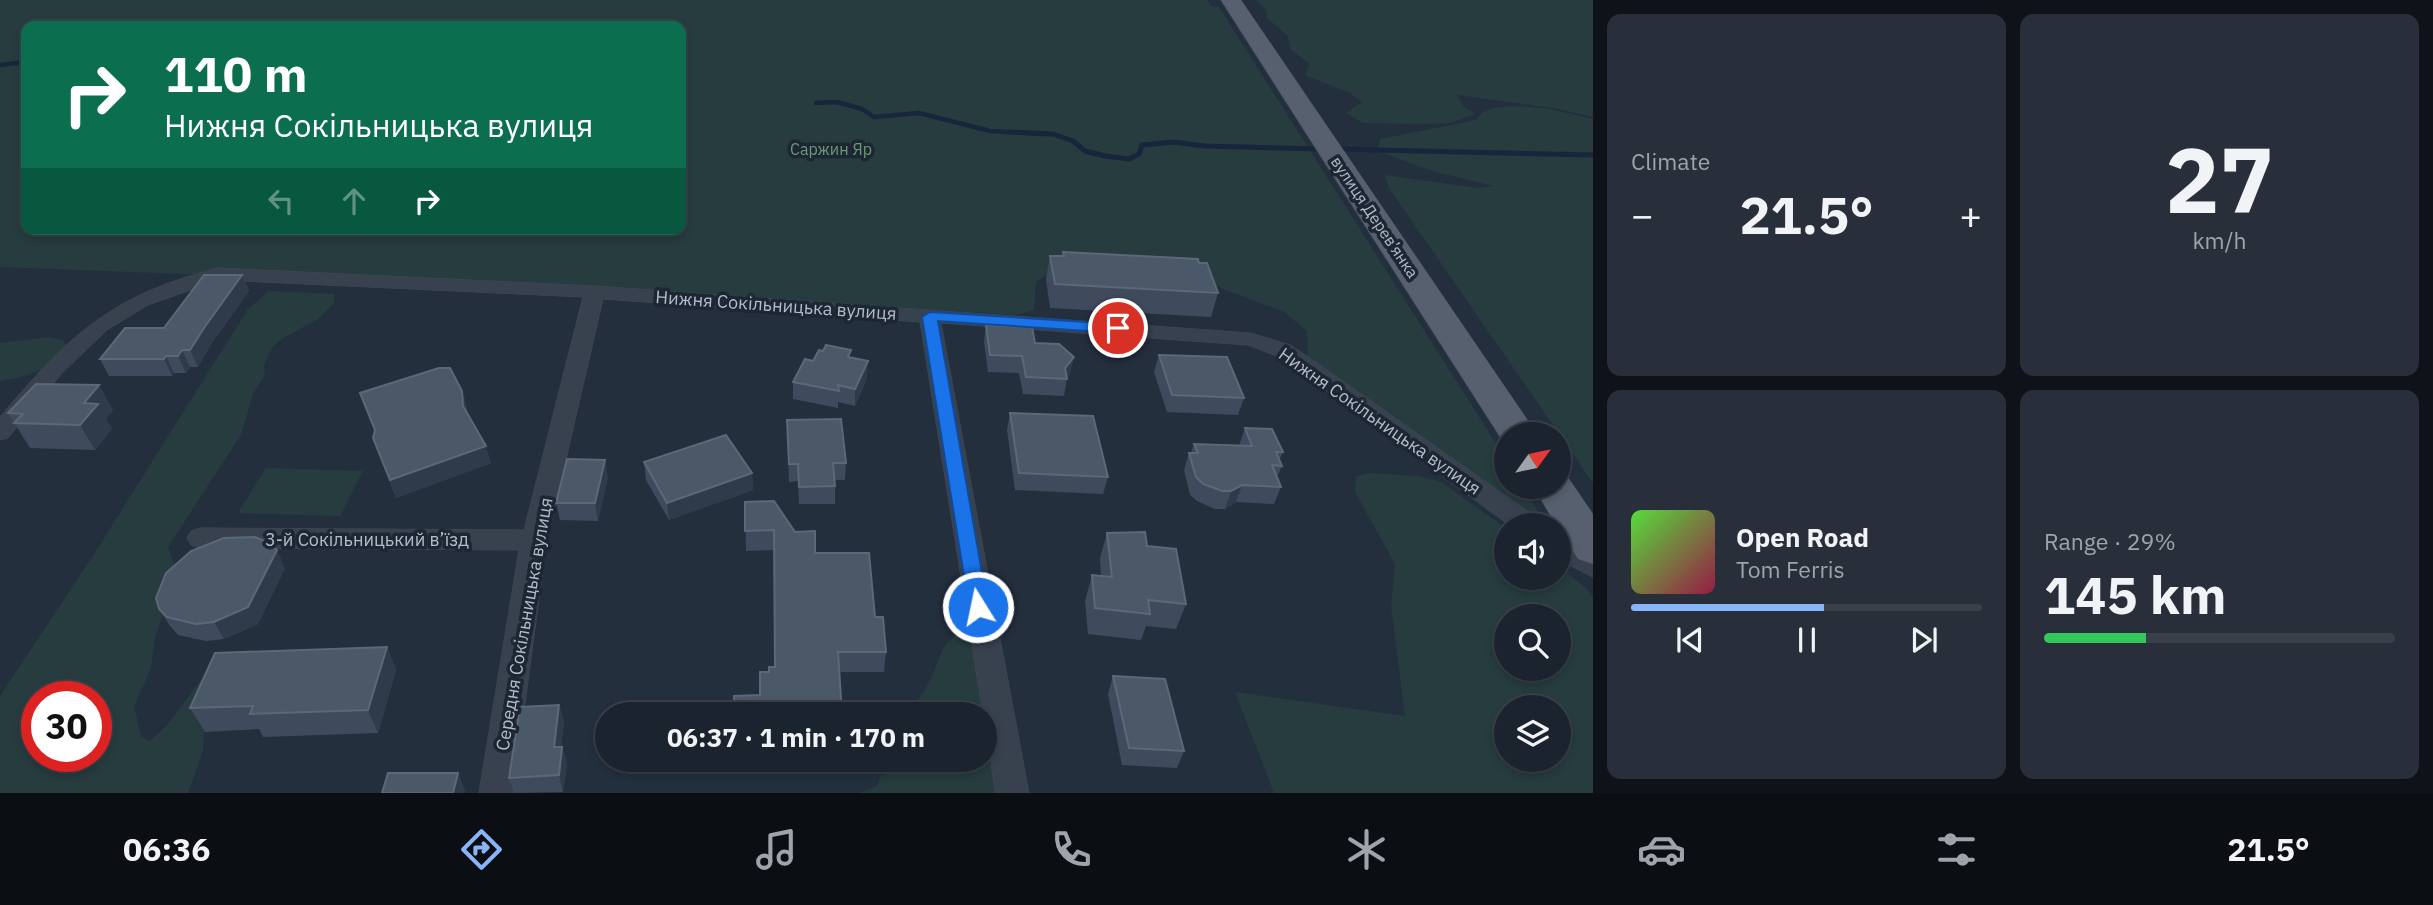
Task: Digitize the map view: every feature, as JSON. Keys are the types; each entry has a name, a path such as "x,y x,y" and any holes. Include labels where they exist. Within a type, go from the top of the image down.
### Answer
{"main road":[{"name":"вулиця Дерев’янка","path":"1231,0 1510,422"},
{"path":"1561,499 1593,548"}],"street":[{"name":"Нижня Сокільницька вулиця","path":"0,432 79,342 118,313 166,290 218,274 594,292 930,317 1228,335 1282,350 1511,513"},
{"name":"Середня Сокільницька вулиця","path":"496,793 534,540 594,292"},
{"path":"930,317 1012,793"},
{"name":"3-й Сокільницький в’їзд","path":"200,538 534,540"},
{"path":"1571,554 1593,567"}],"green space":[{"name":"Саржин Яр","path":"0,0 1207,0 1211,6 1219,7 1494,441 1494,494 1308,362 1307,331 1284,312 1208,283 1079,269 1045,276 1036,282 1034,310 1016,315 679,293 0,267"},
{"path":"1256,0 1593,0 1593,117 1554,108 1457,95 1464,107 1476,114 1449,123 1363,123 1346,113 1362,102 1350,93 1305,75 1310,64 1290,49 1288,36 1267,18 1266,10"},
{"path":"1496,108 1546,108 1593,119 1593,483 1572,453 1572,422 1551,422 1389,188 1385,175 1478,188 1493,186 1432,171 1378,149 1380,139 1476,120 1486,111"},
{"path":"269,291 334,294 334,303 318,319 280,340 272,348 264,365 265,375 253,394 241,435 168,547 178,575 155,637 151,668 134,706 141,736 149,741 163,729 206,674 218,663 253,650 263,660 205,714 203,751 188,793 0,793 0,696 96,551 248,309"},
{"path":"49,337 63,340 67,348 60,356 37,371 0,381 0,343"},
{"path":"266,468 363,471 340,516 238,513"},
{"path":"1368,473 1419,476 1441,482 1494,520 1494,590 1571,590 1571,576 1586,588 1593,598 1593,793 1274,793 1235,692 1405,716 1391,606 1395,564 1355,492 1356,477"},
{"name":"Саржин Яр","path":"1501,499 1531,499 1539,513 1521,513"},
{"path":"972,624 985,702 916,702 933,675 946,645"},
{"path":"997,770 1001,793 860,793 877,786 882,772 997,772"}],"building":[{"path":"1063,252 1198,259 1199,263 1207,263 1218,293 1055,284 1050,256 1064,256"},
{"path":"204,275 242,275 190,350 182,350 178,356 166,356 164,359 100,359 125,328 164,328"},
{"path":"986,325 1032,327 1035,343 1059,344 1074,357 1065,368 1067,379 1026,377 1022,356 990,355"},
{"path":"826,345 851,350 848,357 868,361 855,389 838,385 839,391 793,382 805,359 813,361 819,350 823,351"},
{"path":"1159,355 1227,357 1244,398 1172,395"},
{"path":"439,368 450,368 462,391 463,406 486,446 390,480 373,438 375,430 360,393"},
{"path":"36,384 99,385 84,403 98,404 80,425 14,423 23,414 8,413"},
{"path":"1010,413 1093,416 1108,477 1019,473"},
{"path":"841,419 846,463 833,463 835,486 799,487 798,464 789,464 787,420"},
{"path":"1245,428 1272,429 1283,452 1276,452 1282,466 1272,465 1281,487 1242,485 1231,491 1222,491 1203,484 1196,477 1189,453 1198,453 1194,444 1252,446"},
{"path":"726,435 752,473 667,503 644,462"},
{"path":"567,459 605,460 595,503 556,503"},
{"path":"774,501 795,532 815,531 815,553 869,553 875,617 883,617 886,652 838,652 841,702 734,702 734,696 760,695 760,672 769,672 769,667 775,667 774,530 745,531 745,502"},
{"path":"1145,532 1147,546 1176,549 1186,604 1148,600 1150,614 1095,608 1092,575 1112,577 1107,533"},
{"path":"255,537 277,550 248,607 214,622 196,624 167,617 159,609 156,598 166,573 191,551 224,538"},
{"path":"387,647 368,710 250,714 253,706 190,708 215,653"},
{"path":"1113,676 1165,679 1184,751 1129,748"},
{"path":"559,705 554,747 562,747 559,775 509,778 520,707"},
{"path":"388,773 458,773 453,793 382,793"}],"waterway":[{"path":"0,65 21,63"},
{"path":"816,103 837,102 862,109 874,117 919,113 990,131 1008,132"},
{"path":"1008,132 1053,134 1073,141 1085,151 1129,159 1139,154 1142,145 1174,142 1204,146 1323,149"},
{"path":"1008,132 1044,134"},
{"path":"1335,149 1593,155"}],"route":[{"path":"978,607 930,317 1118,328"}]}
